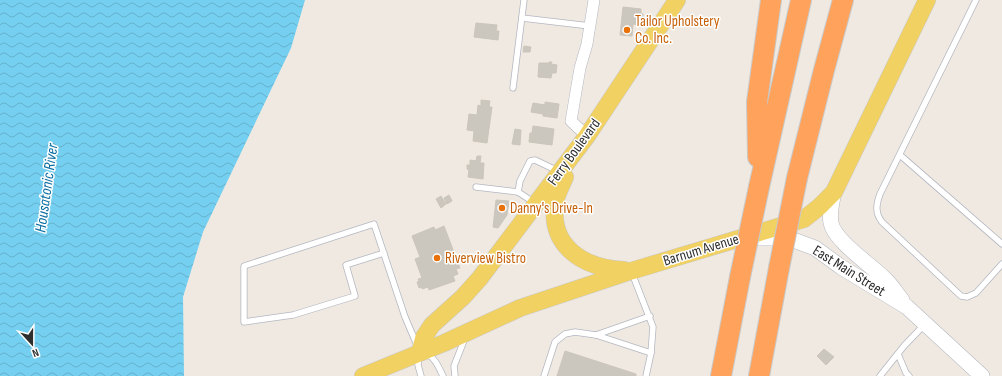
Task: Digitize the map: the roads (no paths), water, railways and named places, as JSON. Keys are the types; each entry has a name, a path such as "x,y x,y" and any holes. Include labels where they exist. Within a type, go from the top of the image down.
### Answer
{"highway":[{"path":"759,187 757,102 771,0"},
{"path":"721,376 759,187 801,0"},
{"path":"759,376 778,268 797,178 843,0"},
{"path":"824,70 858,0"}],"main road":[{"name":"Ferry Boulevard","path":"420,352 424,337 432,325 463,297 480,278 587,136 677,0"},
{"name":"Barnum Avenue","path":"363,376 469,332 520,308 631,271 804,219 834,192 927,0"},
{"path":"572,156 564,179 558,190 555,207 555,220 560,238 572,253 588,262 604,268 631,271"},
{"name":"East Main Street","path":"834,192 830,214 831,224 836,233 866,263 887,281 907,308"},
{"name":"East Main Street","path":"741,238 788,238 815,248 841,267 907,308 982,376"}],"street":[{"path":"587,136 571,122 580,68 587,44 594,0"}],"lane":[{"path":"513,88 524,0"},
{"path":"976,0 877,203 876,210 878,217 882,222 961,296 967,297 976,293 1002,264"},
{"path":"522,18 590,26"},
{"path":"900,155 1002,244"},
{"path":"518,192 520,180 530,161 535,160 560,172"},
{"path":"476,187 518,192 537,204"},
{"path":"384,253 346,265 355,296 293,315 244,322 244,266 374,224 384,253 405,317 420,352 418,365 421,376"},
{"path":"631,271 650,316 653,327 651,353 646,376"},
{"path":"596,335 650,316"},
{"path":"880,376 925,323"},
{"path":"455,376 454,366 469,332"},
{"path":"544,376 555,342 565,334 575,332 596,335 651,353"},
{"path":"420,352 432,357 443,376"},
{"path":"898,354 906,373 909,376"}],"water":[{"name":"Housatonic River","path":"0,0 305,0 291,48 203,232 183,297 184,376 0,376"}],"place":[{"name":"Tailor Upholstery Co. Inc.","path":"627,30"},
{"name":"Danny's Drive-In","path":"502,208"},
{"name":"Riverview Bistro","path":"437,258"}]}
